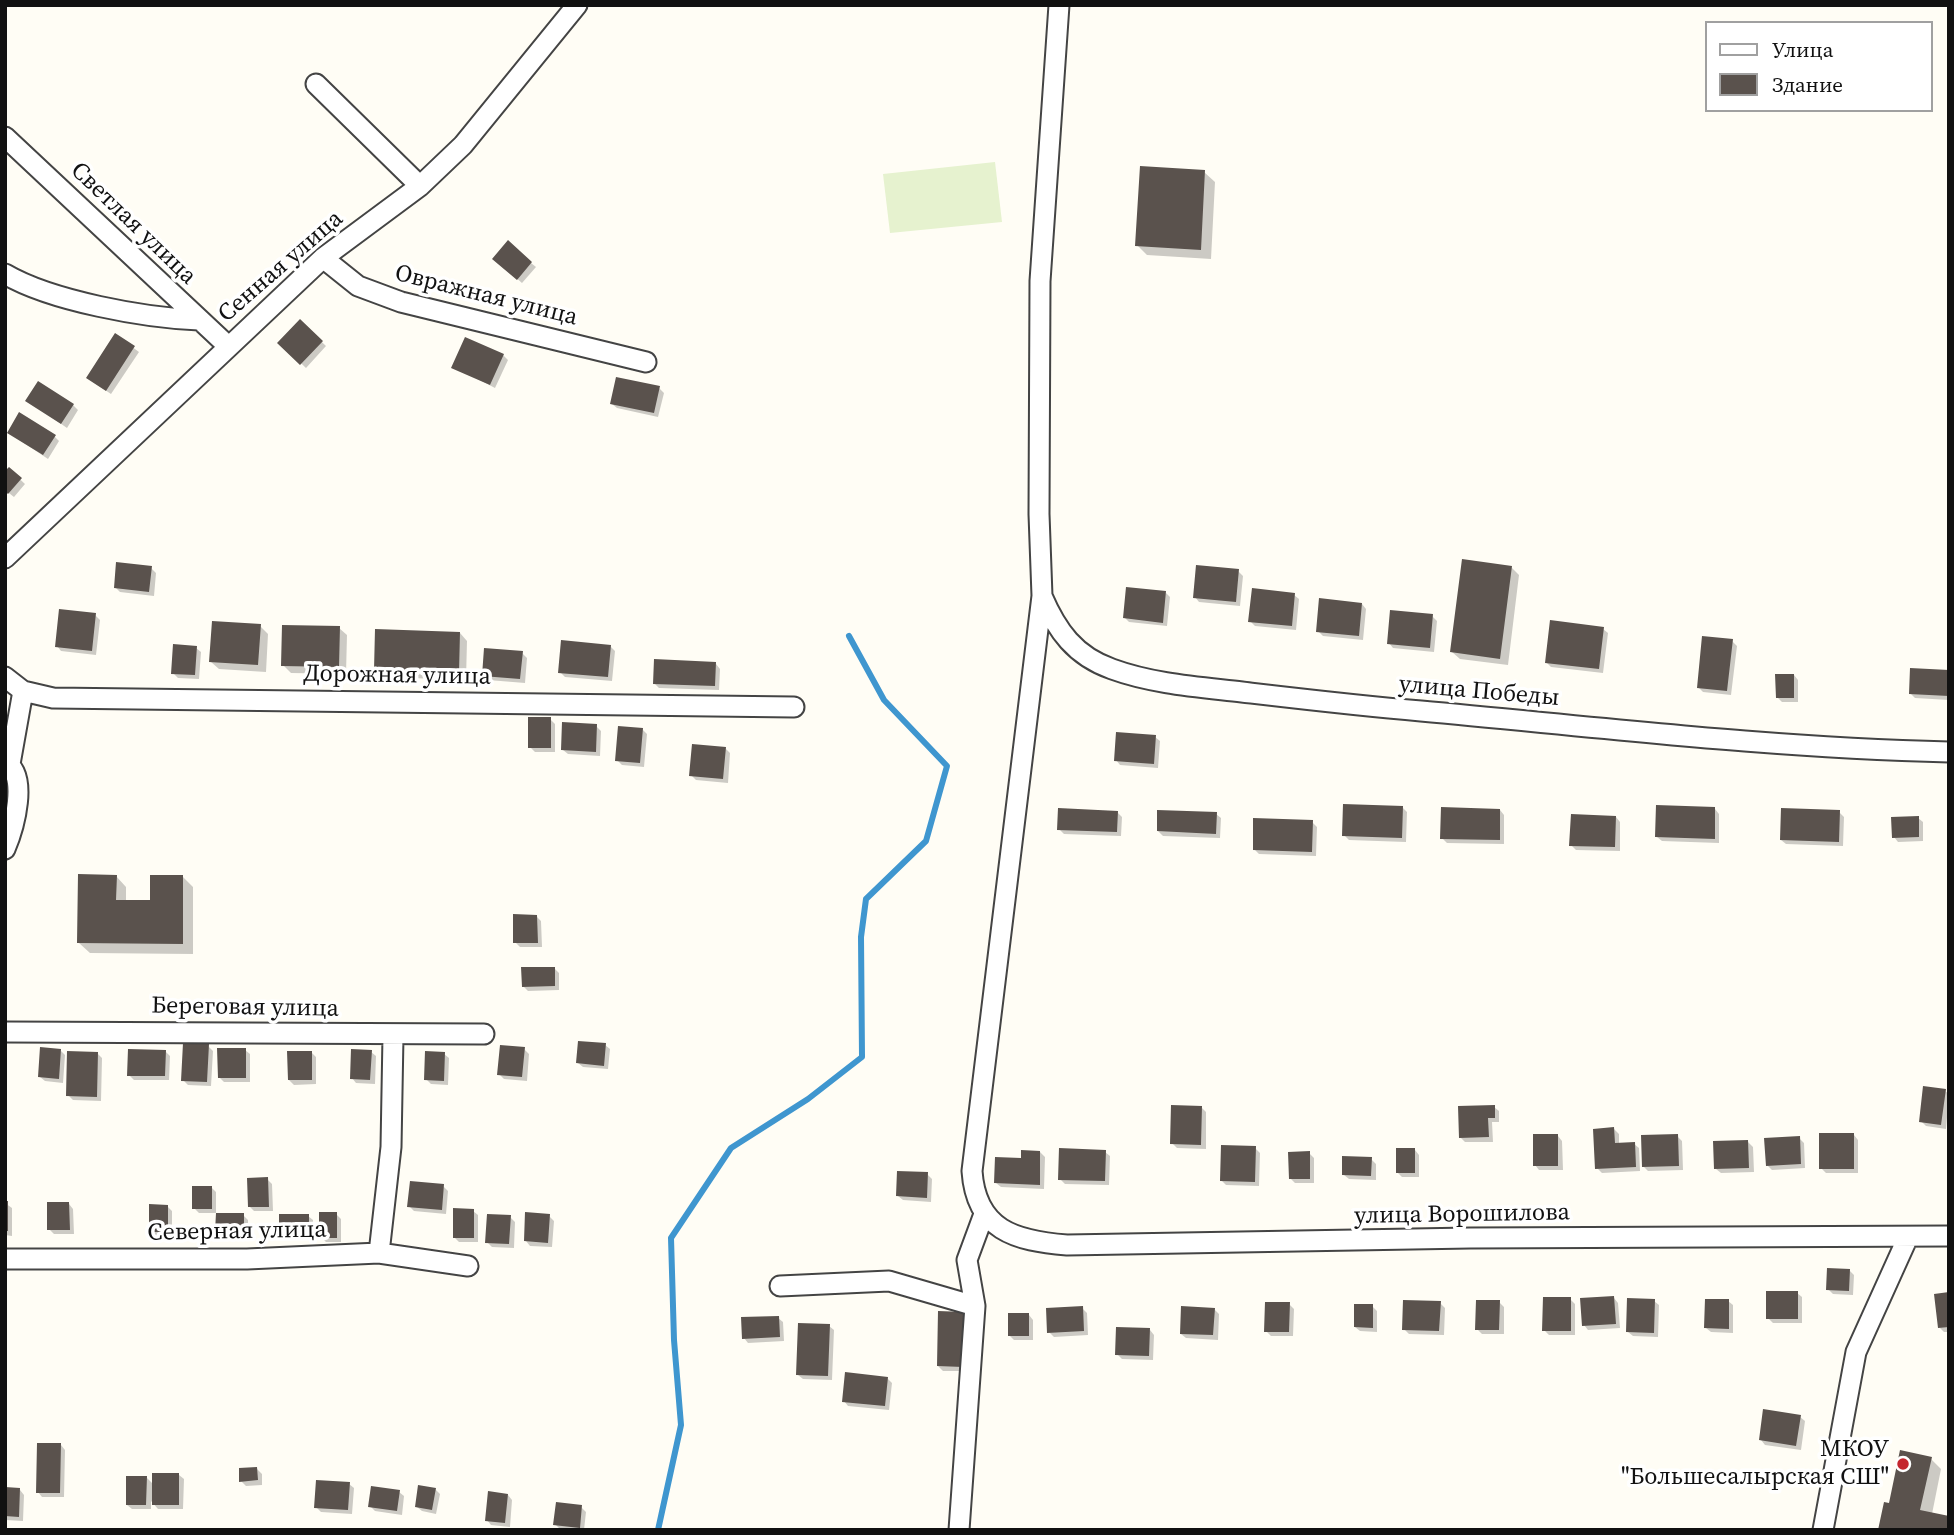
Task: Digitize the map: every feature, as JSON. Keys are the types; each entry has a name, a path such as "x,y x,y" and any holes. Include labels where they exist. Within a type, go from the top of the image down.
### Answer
{"street":[{"name":"Сенная улица","path":"5,558 323,258 420,186 463,145 577,5"},
{"path":"958,1530 975,1306 967,1260 984,1213 977,1202 972,1171 1042,596 1039,514 1040,281 1059,5"},
{"path":"316,84 420,186"},
{"name":"Светлая улица","path":"5,137 228,346"},
{"name":"Овражная улица","path":"323,258 358,286 401,302 646,362"},
{"path":"5,274 54,294 153,316 199,320"},
{"name":"улица Победы","path":"1042,596 1054,625 1066,641 1086,657 1111,669 1185,685 1370,707 1846,750 1949,752"},
{"name":"Дорожная улица","path":"5,677 23,691 53,698 794,707"},
{"path":"5,849 14,818 18,782 8,763 23,691"},
{"name":"Береговая улица","path":"5,1032 174,1031 393,1036 484,1034"},
{"path":"379,1253 391,1147 393,1036"},
{"name":"улица Ворошилова","path":"984,1213 995,1224 1023,1239 1067,1245 1470,1238 1949,1236"},
{"path":"1823,1530 1856,1353 1908,1237"},
{"name":"Северная улица","path":"5,1259 247,1259 379,1253 468,1266"},
{"path":"779,1286 889,1281 975,1306"}],"green space":[{"path":"995,162 1002,222 890,233 883,174"}],"building":[{"path":"1140,166 1205,170 1201,250 1135,246"},
{"path":"508,240 532,262 517,280 492,259"},
{"path":"300,319 323,341 300,365 277,343"},
{"path":"115,333 135,346 106,391 86,378"},
{"path":"465,337 504,354 490,385 451,368"},
{"path":"616,377 660,386 654,413 610,404"},
{"path":"38,381 74,404 61,424 25,401"},
{"path":"19,412 56,435 43,455 7,433"},
{"path":"9,467 22,478 8,494 5,491 5,471"},
{"path":"1462,559 1512,566 1500,659 1450,652"},
{"path":"116,562 152,566 149,592 114,588"},
{"path":"1196,565 1239,569 1236,602 1193,598"},
{"path":"1126,587 1166,591 1163,623 1123,618"},
{"path":"1252,588 1295,593 1292,626 1248,622"},
{"path":"1319,598 1362,603 1359,636 1316,632"},
{"path":"59,609 96,613 92,651 55,647"},
{"path":"1390,610 1433,614 1430,648 1387,644"},
{"path":"1550,620 1604,627 1599,669 1545,663"},
{"path":"212,621 261,624 258,665 209,662"},
{"path":"282,625 340,626 339,667 281,666"},
{"path":"375,629 460,632 459,673 374,670"},
{"path":"1702,636 1733,639 1727,691 1697,688"},
{"path":"561,640 611,645 608,677 558,673"},
{"path":"173,644 197,646 195,675 171,674"},
{"path":"484,648 523,651 520,679 482,676"},
{"path":"654,659 716,662 715,686 653,684"},
{"path":"1910,668 1949,670 1949,696 1909,694"},
{"path":"1775,674 1794,674 1794,698 1776,698"},
{"path":"528,717 551,717 551,748 528,748"},
{"path":"562,722 597,724 596,752 561,750"},
{"path":"618,726 643,728 640,763 615,761"},
{"path":"1116,732 1156,735 1154,764 1114,761"},
{"path":"692,744 726,747 723,779 689,776"},
{"path":"1343,804 1403,806 1402,838 1342,836"},
{"path":"1656,805 1715,807 1715,839 1655,837"},
{"path":"1441,807 1500,809 1500,840 1440,839"},
{"path":"1058,808 1118,811 1117,832 1057,830"},
{"path":"1781,808 1840,810 1839,842 1780,840"},
{"path":"1157,810 1217,812 1216,834 1157,831"},
{"path":"1571,814 1616,816 1615,847 1569,846"},
{"path":"1919,816 1919,837 1892,838 1891,817"},
{"path":"1253,818 1313,820 1312,852 1253,850"},
{"path":"78,874 117,875 116,900 150,900 150,875 183,875 183,944 77,943"},
{"path":"513,914 537,915 538,943 513,943"},
{"path":"521,967 555,967 555,986 522,987"},
{"path":"578,1041 606,1043 604,1066 576,1063"},
{"path":"183,1043 209,1044 207,1082 181,1081"},
{"path":"500,1045 525,1047 522,1077 497,1075"},
{"path":"40,1047 61,1049 59,1079 38,1077"},
{"path":"217,1048 246,1048 246,1078 218,1078"},
{"path":"128,1049 166,1050 165,1076 127,1076"},
{"path":"351,1049 372,1050 370,1080 350,1079"},
{"path":"67,1051 98,1052 97,1097 66,1096"},
{"path":"287,1051 312,1051 312,1080 288,1080"},
{"path":"425,1051 445,1052 444,1081 424,1080"},
{"path":"1923,1086 1946,1089 1941,1125 1919,1122"},
{"path":"1171,1105 1202,1106 1201,1145 1170,1144"},
{"path":"1495,1105 1495,1118 1488,1118 1489,1137 1459,1138 1458,1106"},
{"path":"1614,1127 1615,1143 1635,1142 1636,1167 1595,1169 1593,1129"},
{"path":"1819,1133 1854,1133 1854,1169 1819,1169"},
{"path":"1533,1134 1558,1134 1558,1166 1533,1166"},
{"path":"1678,1134 1679,1166 1642,1167 1641,1135"},
{"path":"1800,1136 1801,1164 1766,1166 1764,1138"},
{"path":"1748,1140 1749,1168 1714,1169 1713,1141"},
{"path":"1221,1145 1256,1146 1255,1182 1220,1181"},
{"path":"1059,1148 1106,1150 1105,1181 1058,1180"},
{"path":"1396,1148 1415,1148 1415,1173 1396,1173"},
{"path":"1021,1150 1040,1151 1040,1185 994,1183 995,1157 1021,1158"},
{"path":"1310,1151 1310,1179 1289,1179 1288,1152"},
{"path":"1342,1156 1372,1157 1371,1176 1342,1175"},
{"path":"897,1171 928,1172 927,1198 896,1196"},
{"path":"268,1177 269,1207 248,1207 247,1178"},
{"path":"410,1181 444,1184 442,1210 407,1207"},
{"path":"192,1186 212,1186 212,1209 192,1209"},
{"path":"5,1201 8,1201 8,1231 5,1231"},
{"path":"47,1202 69,1202 70,1230 47,1230"},
{"path":"149,1204 168,1205 168,1232 149,1232"},
{"path":"453,1208 474,1209 474,1238 453,1238"},
{"path":"319,1212 337,1212 337,1238 319,1238"},
{"path":"525,1212 550,1214 548,1243 524,1241"},
{"path":"216,1213 244,1213 244,1232 215,1232"},
{"path":"279,1214 309,1214 309,1234 279,1235"},
{"path":"487,1214 511,1215 509,1244 485,1243"},
{"path":"1827,1268 1850,1269 1849,1291 1826,1290"},
{"path":"1766,1291 1798,1291 1798,1319 1766,1319"},
{"path":"1949,1292 1949,1327 1938,1328 1934,1294"},
{"path":"1614,1296 1616,1324 1582,1326 1580,1298"},
{"path":"1543,1297 1571,1297 1571,1331 1542,1331"},
{"path":"1627,1298 1655,1299 1654,1333 1626,1332"},
{"path":"1705,1299 1729,1299 1729,1329 1704,1328"},
{"path":"1403,1300 1441,1301 1439,1331 1402,1330"},
{"path":"1476,1300 1500,1300 1499,1330 1475,1330"},
{"path":"1265,1302 1290,1302 1289,1332 1264,1332"},
{"path":"1354,1304 1373,1304 1373,1328 1354,1327"},
{"path":"1083,1306 1084,1331 1047,1333 1046,1308"},
{"path":"1181,1306 1215,1308 1213,1335 1180,1334"},
{"path":"938,1311 965,1312 963,1367 937,1366"},
{"path":"1008,1313 1029,1313 1029,1336 1008,1336"},
{"path":"779,1316 780,1337 742,1339 741,1317"},
{"path":"798,1323 830,1324 828,1376 796,1375"},
{"path":"1116,1327 1150,1328 1149,1356 1115,1355"},
{"path":"845,1372 888,1377 885,1406 842,1402"},
{"path":"1763,1409 1801,1415 1796,1446 1759,1440"},
{"path":"37,1443 61,1443 60,1493 36,1493"},
{"path":"1900,1450 1932,1457 1920,1510 1949,1516 1949,1530 1878,1530 1884,1502 1889,1503"},
{"path":"257,1467 258,1480 239,1482 239,1468"},
{"path":"152,1473 179,1473 179,1505 152,1505"},
{"path":"126,1476 147,1476 146,1505 126,1505"},
{"path":"316,1480 350,1482 348,1510 314,1508"},
{"path":"418,1485 436,1488 432,1510 415,1507"},
{"path":"371,1486 400,1490 397,1511 368,1507"},
{"path":"5,1487 20,1488 19,1517 5,1516"},
{"path":"488,1491 508,1494 505,1523 485,1521"},
{"path":"556,1502 582,1505 580,1528 553,1525"}],"waterway":[{"path":"658,1530 681,1425 674,1340 671,1238 731,1148 808,1099 862,1057 861,937 866,899 926,841 947,766 884,700 849,636"}],"place":[{"name":"МКОУ \"Большесалырская СШ\"","path":"1903,1464"}]}
